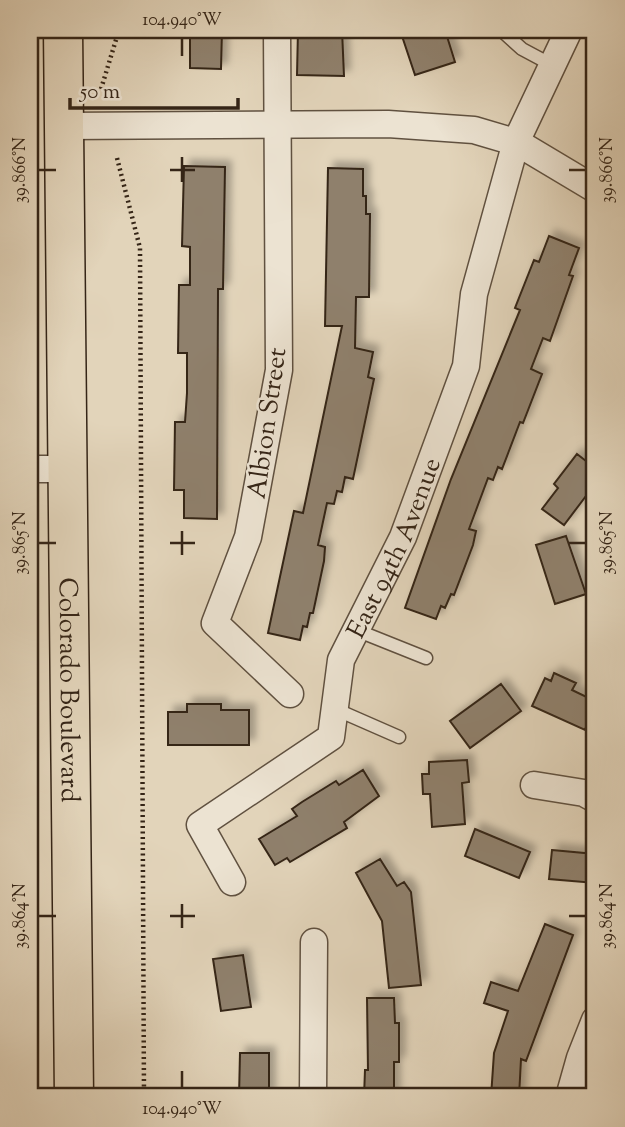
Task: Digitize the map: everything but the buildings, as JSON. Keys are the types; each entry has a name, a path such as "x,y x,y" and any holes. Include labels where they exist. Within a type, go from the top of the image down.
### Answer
{"main road":[{"name":"Colorado Boulevard","path":"63,30 74,1097"}],"street":[{"name":"Albion Street","path":"277,30 279,370 248,537 215,624 290,694"},
{"name":"East 94th Avenue","path":"232,882 200,825 331,737 341,660 403,537 466,366 474,294 516,142 569,30"},
{"path":"64,125 429,125 474,130 516,142 595,189"},
{"path":"30,469 68,469"},
{"path":"534,785 584,793 595,799"},
{"path":"313,1097 314,942"},
{"path":"569,1097 595,1020"}],"lane":[{"path":"501,30 522,49 552,65"},
{"path":"356,630 426,658"},
{"path":"335,709 399,737"}],"path":[{"path":"101,89 119,30"},
{"path":"117,158 140,248 144,1097"}]}
